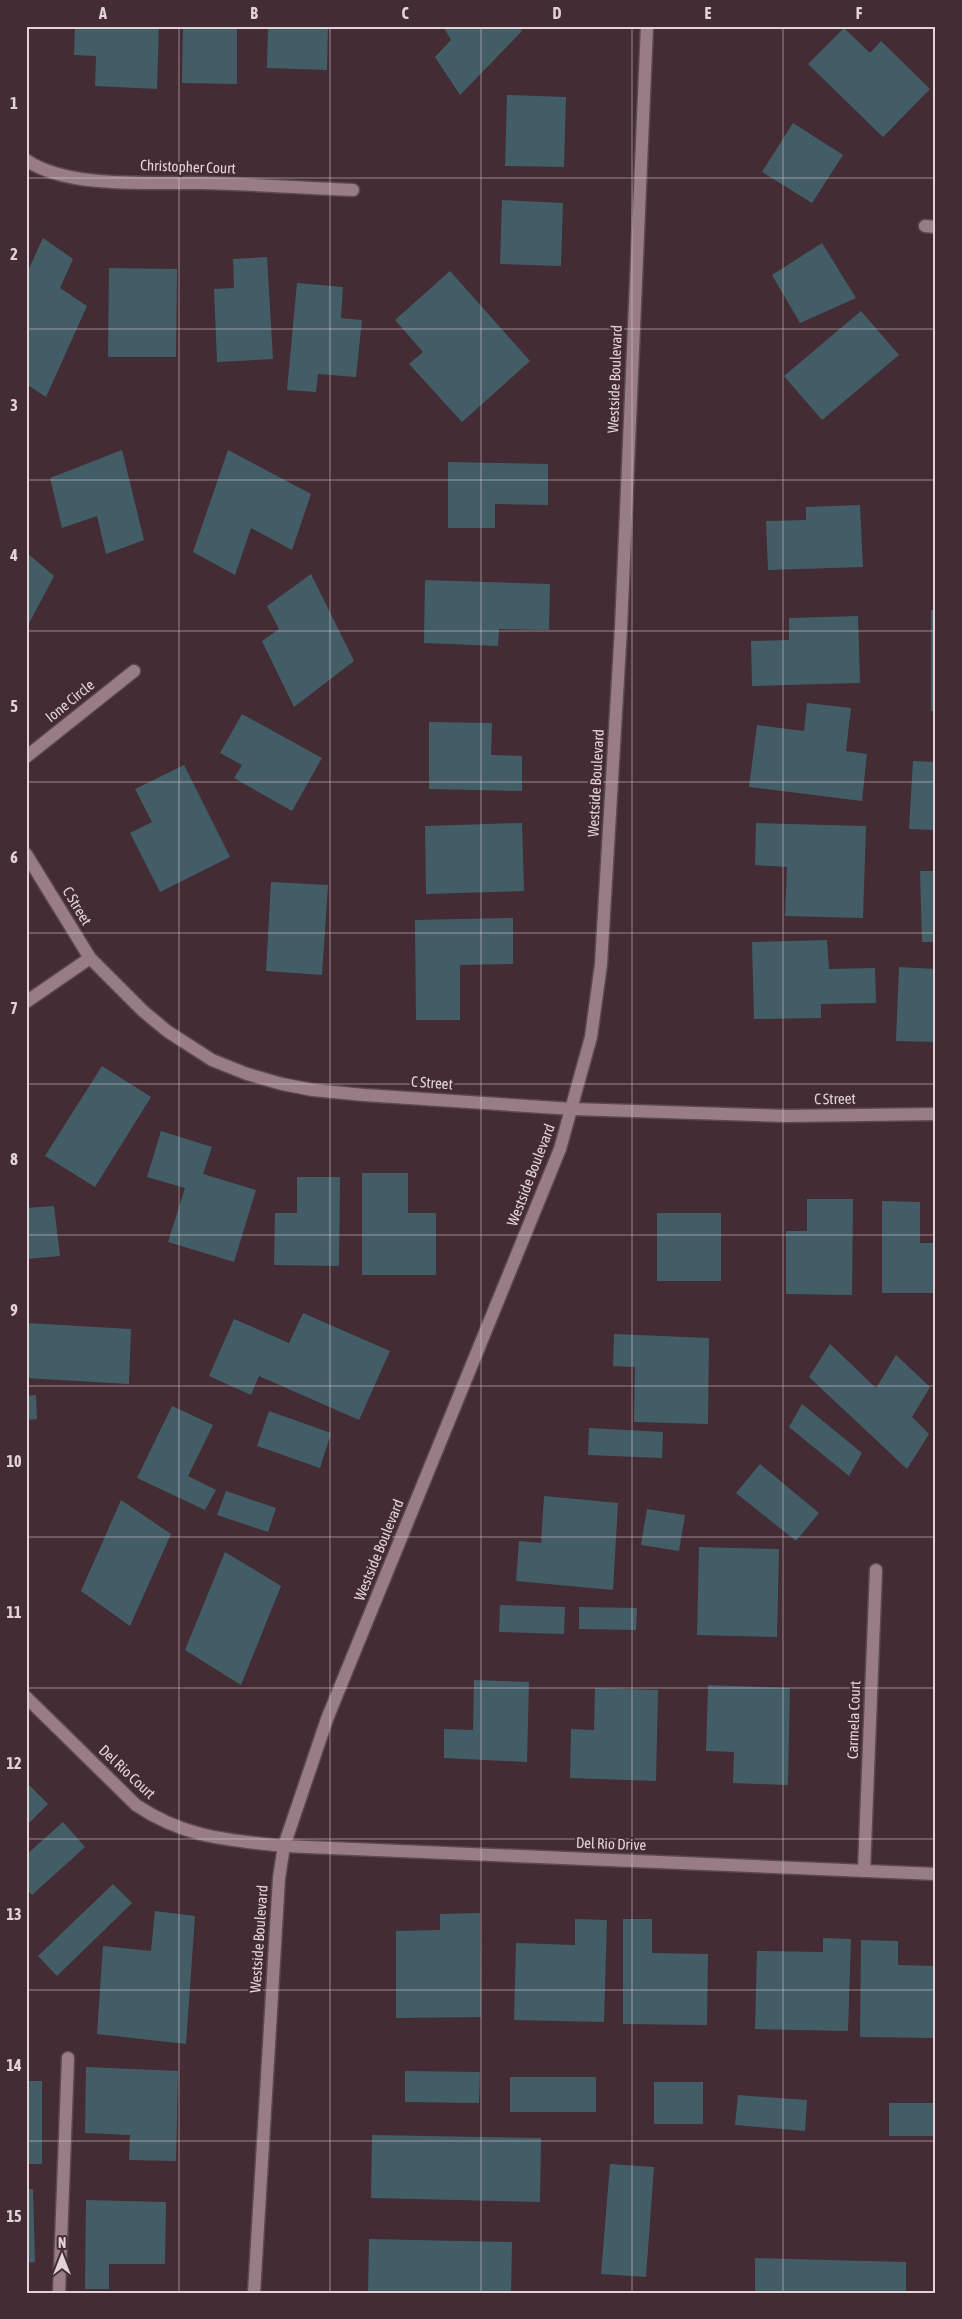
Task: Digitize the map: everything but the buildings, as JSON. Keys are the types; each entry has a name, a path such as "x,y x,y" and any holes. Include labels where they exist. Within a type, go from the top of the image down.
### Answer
{"street":[{"name":"Westside Boulevard","path":"254,2293 279,1878 284,1846 327,1719 560,1150 573,1109 591,1036 601,964 621,628 647,26"},
{"name":"Christopher Court","path":"26,160 39,169 59,175 123,182 202,183 353,190"},
{"name":"Ione Circle","path":"26,757 134,670"},
{"name":"C Street","path":"26,854 90,958 143,1011 167,1031 212,1060 247,1074 282,1084 313,1090 573,1109 787,1116 936,1114"},
{"path":"26,1002 90,958"},
{"name":"Carmela Court","path":"864,1871 876,1570"},
{"name":"Del Rio Court","path":"26,1697 136,1805 154,1818 191,1833 209,1837 284,1846"},
{"name":"Del Rio Drive","path":"284,1846 936,1874"},
{"path":"59,2293 68,2058"}]}
